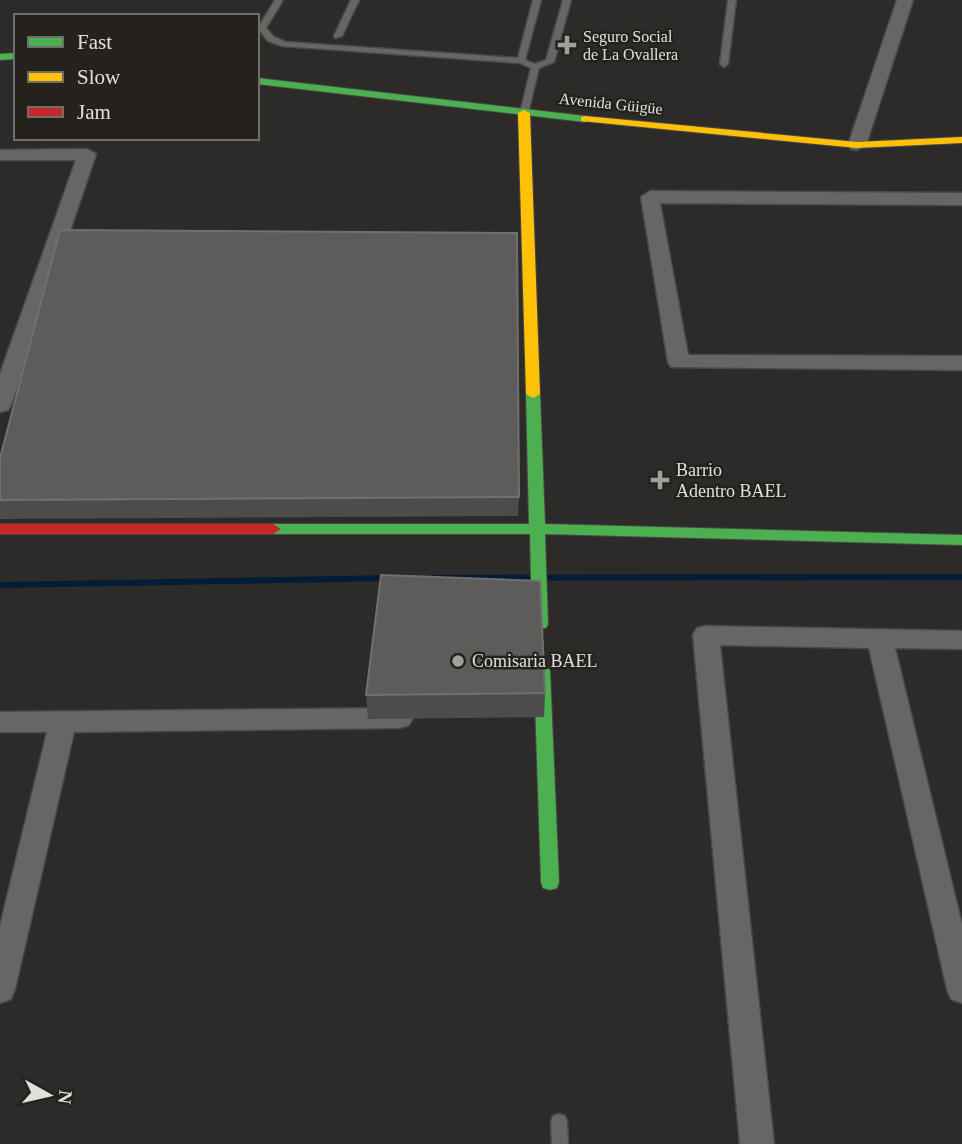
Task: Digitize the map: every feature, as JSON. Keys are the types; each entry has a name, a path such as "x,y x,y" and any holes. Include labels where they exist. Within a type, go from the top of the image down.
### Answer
{"street":[{"path":"857,145 905,0"},
{"name":"Avenida Güigüe","path":"259,81 524,113 857,145 962,140"},
{"path":"524,113 550,882"},
{"path":"0,155 87,154 4,380 0,405"},
{"path":"962,199 650,197 679,362 962,363"},
{"path":"0,529 539,529 962,540"},
{"path":"757,1144 706,635 962,640"},
{"path":"880,638 962,989"},
{"path":"517,717 544,717"},
{"path":"0,722 422,718"},
{"path":"0,989 63,722"}],"lane":[{"path":"279,0 262,28 271,39 285,44 521,61 535,67 550,62 567,0"},
{"path":"338,36 355,0"},
{"path":"521,61 537,0"},
{"path":"724,65 732,0"},
{"path":"524,113 535,67"},
{"path":"559,1122 560,1144"}],"building":[{"path":"60,230 517,233 519,497 0,500 0,458"},
{"name":"Comisaria BAEL","path":"381,575 540,581 545,693 366,695"}],"waterway":[{"path":"432,578 962,577"},
{"path":"0,585 390,578"}],"traffic: fast":[{"path":"0,57 14,56"},
{"path":"259,81 585,119"},
{"path":"533,394 540,624"},
{"path":"273,529 539,529 962,540"},
{"path":"542,671 550,882"}],"traffic: slow":[{"path":"524,113 533,394"},
{"path":"585,119 857,145 962,140"}],"traffic: jam":[{"path":"0,529 273,529"}],"place":[{"name":"Seguro Social de La Ovallera","path":"567,45"},
{"name":"Barrio Adentro BAEL","path":"660,480"},
{"name":"Comisaria BAEL","path":"458,661"}]}
